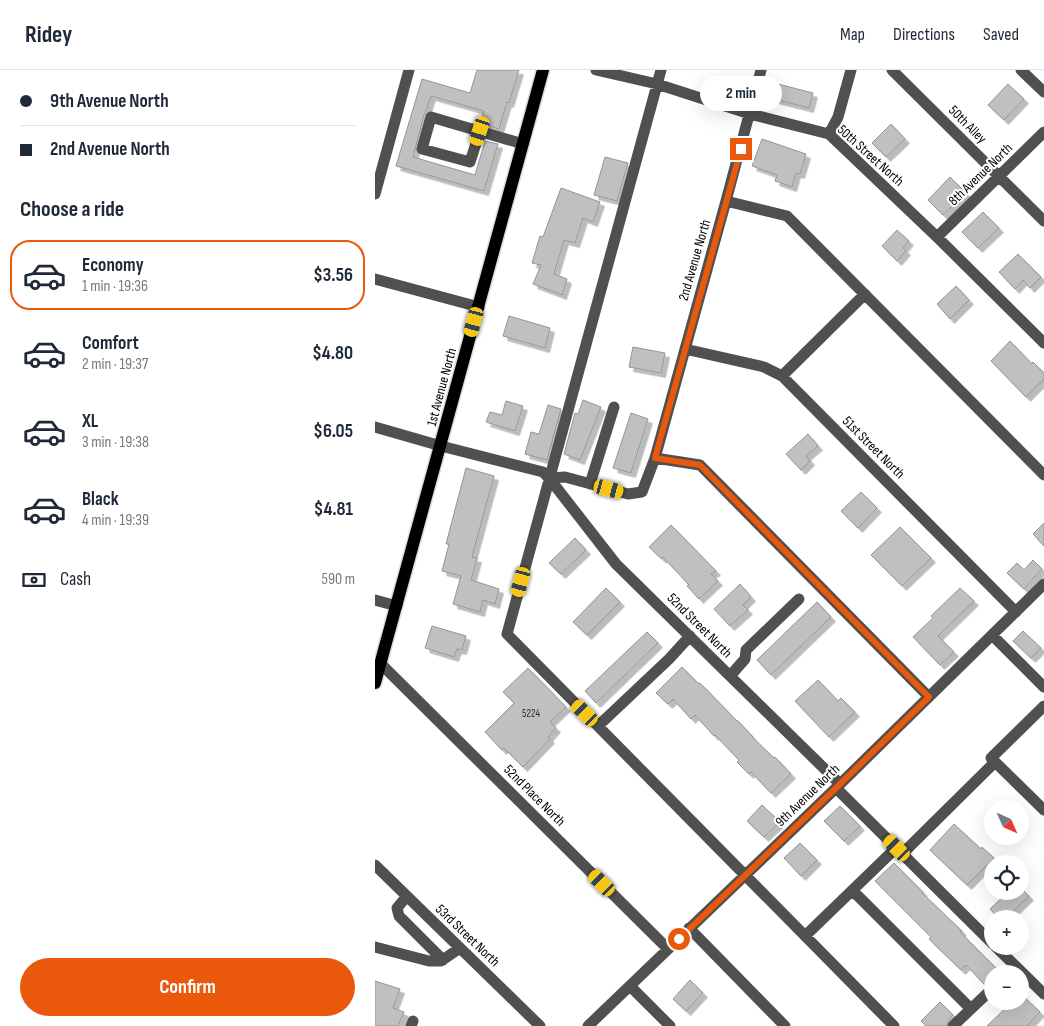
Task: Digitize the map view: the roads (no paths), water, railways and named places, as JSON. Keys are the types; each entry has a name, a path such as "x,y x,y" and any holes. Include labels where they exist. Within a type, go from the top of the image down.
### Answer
{"main road":[{"name":"1st Avenue North","path":"375,683 543,70"}],"street":[{"path":"375,194 409,70"},
{"name":"50th Street North","path":"596,70 657,84 750,114 829,134 1044,343"},
{"path":"661,70 507,634 894,1026"},
{"name":"2nd Avenue North","path":"655,458 727,201 761,70"},
{"path":"829,134 838,117 851,70"},
{"name":"50th Alley","path":"892,70 1044,221"},
{"path":"1021,70 1044,92"},
{"path":"480,131 470,162 421,149 431,117 480,131 523,144"},
{"name":"8th Avenue North","path":"937,237 1044,132"},
{"path":"727,201 787,216 1044,475"},
{"path":"375,279 479,307"},
{"path":"783,376 865,294"},
{"name":"51st Street North","path":"685,349 764,366 783,376 1016,612"},
{"path":"590,484 614,407"},
{"name":"52nd Street North","path":"375,427 543,472 616,564 730,676 899,851 984,935"},
{"path":"655,458 700,465 929,697"},
{"name":"52nd Street North","path":"549,478 565,477 627,494 642,492 655,458"},
{"name":"9th Avenue North","path":"588,1026 838,786 1044,584"},
{"path":"730,676 745,660 746,650 799,599"},
{"path":"375,600 397,606"},
{"path":"992,635 1044,687"},
{"path":"598,726 669,659 690,636"},
{"name":"52nd Place North","path":"381,663 668,949"},
{"path":"1044,706 991,758 1044,810"},
{"path":"805,936 995,762"},
{"name":"53rd Street North","path":"375,865 540,1026"},
{"path":"853,891 971,1009"},
{"path":"407,896 397,908 399,916 443,960"},
{"path":"689,928 785,1026"},
{"path":"375,947 429,961 441,961 460,948"},
{"name":"52nd Street North","path":"1029,983 1044,994"},
{"path":"630,986 669,1026"},
{"path":"953,1026 984,997"}]}
